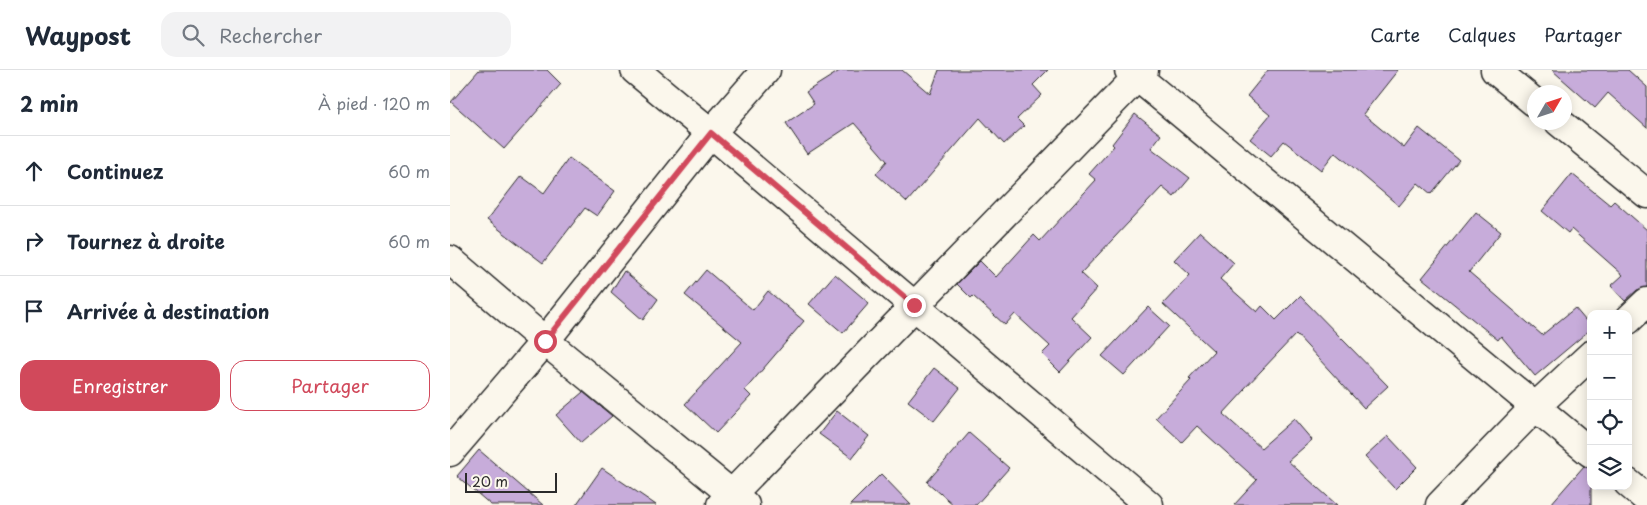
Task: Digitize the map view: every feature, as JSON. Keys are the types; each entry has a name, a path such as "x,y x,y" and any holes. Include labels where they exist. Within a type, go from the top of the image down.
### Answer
{"street":[{"path":"635,70 1148,505"},
{"path":"450,452 545,341 711,133 766,70"},
{"path":"1495,70 1527,96"},
{"path":"450,260 733,501 914,305 1137,72 1587,450"},
{"path":"1569,130 1647,194"},
{"path":"1632,316 1647,302"},
{"path":"1440,505 1535,407 1587,359"},
{"path":"1632,486 1647,498"}],"building":[{"path":"479,70 547,70 561,84 504,149 451,102"},
{"path":"841,70 902,70 930,94 939,70 1048,70 1033,85 1042,95 1017,119 1024,126 1004,144 980,118 907,202 876,174 887,161 854,123 807,154 786,123 814,104 806,92"},
{"path":"1268,70 1398,70 1363,114 1404,148 1419,128 1459,160 1431,194 1418,183 1399,206 1335,152 1321,170 1284,141 1271,156 1250,139 1270,115 1247,96"},
{"path":"1552,70 1628,70 1647,87 1647,128 1608,93 1595,108 1572,88 1572,85 1569,85"},
{"path":"1135,114 1161,135 1151,148 1190,178 1174,197 1162,187 1081,273 1097,288 1071,317 1092,337 1060,372 1042,354 1050,346 1015,314 1005,325 973,296 971,298 957,284 980,261 996,277 1034,235 1040,241 1096,180 1089,174 1114,146 1112,144"},
{"path":"569,158 615,191 597,216 585,208 543,263 487,220 521,176 544,193"},
{"path":"1572,174 1610,205 1614,201 1647,230 1647,287 1637,290 1625,301 1611,286 1623,275 1571,229 1568,233 1542,211"},
{"path":"1476,212 1501,232 1469,272 1542,335 1575,308 1587,322 1587,332 1535,376 1501,336 1498,340 1422,278"},
{"path":"1200,232 1234,263 1220,279 1257,312 1262,306 1276,320 1300,296 1388,386 1364,408 1296,334 1223,414 1261,448 1294,419 1312,440 1288,461 1337,505 1234,505 1257,480 1197,426 1182,442 1156,418 1191,380 1189,378 1214,351 1163,304 1190,275 1174,260"},
{"path":"706,270 753,310 768,291 804,321 745,390 751,396 716,433 685,404 742,342 685,295"},
{"path":"624,271 658,299 643,320 611,292"},
{"path":"835,274 869,303 843,333 809,304"},
{"path":"1148,307 1169,326 1124,375 1102,356"},
{"path":"934,368 960,388 934,421 908,401"},
{"path":"583,392 612,416 581,443 556,415"},
{"path":"837,411 869,436 852,458 819,434"},
{"path":"969,433 1009,468 976,505 954,505 927,482"},
{"path":"1388,436 1417,467 1395,489 1365,457"},
{"path":"479,450 543,505 491,505 457,476"},
{"path":"1584,466 1587,467 1587,490 1591,490 1591,505 1550,505"},
{"path":"602,468 656,505 576,505"},
{"path":"881,474 911,505 850,505"}],"route":[{"path":"545,341 711,133 914,305"}]}
